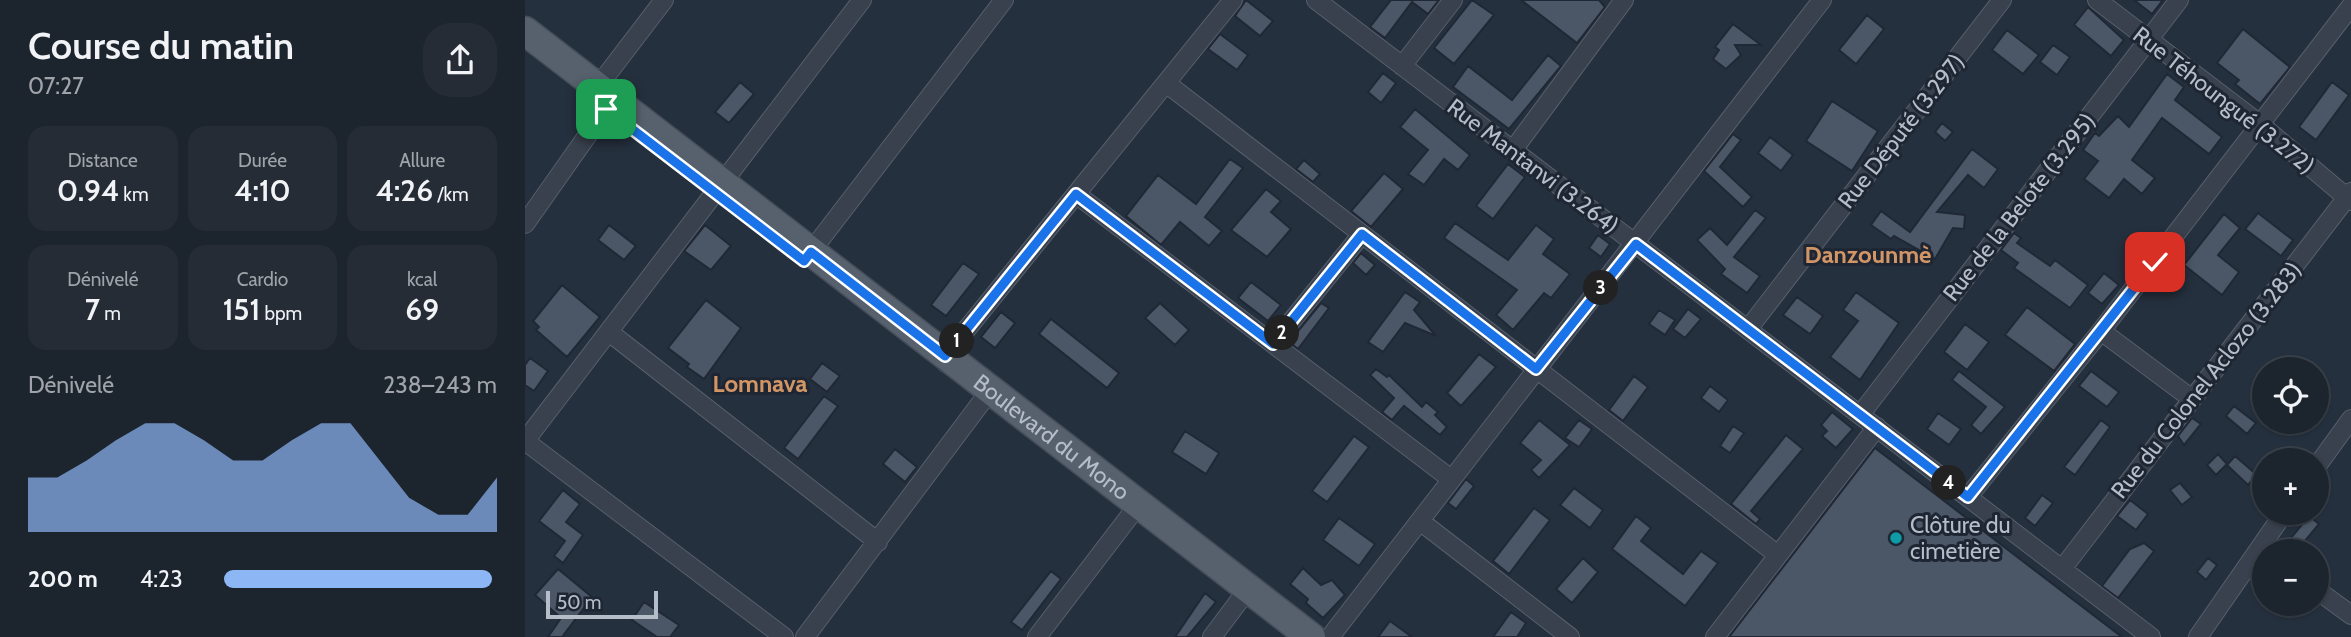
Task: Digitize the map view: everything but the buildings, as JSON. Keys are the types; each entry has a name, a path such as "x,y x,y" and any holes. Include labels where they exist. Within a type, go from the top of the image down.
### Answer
{"main road":[{"name":"Boulevard du Mono","path":"525,31 598,98"},
{"name":"Boulevard du Mono","path":"525,46 719,188 946,365 1311,637"},
{"name":"Boulevard du Mono","path":"946,365 983,400 1294,637"}],"street":[{"path":"525,224 598,98 664,0"},
{"path":"784,637 525,441 862,0"},
{"path":"808,256 1004,0"},
{"path":"946,365 1076,194 1233,0"},
{"name":"Rue Mantanvi (3.264)","path":"1316,0 2062,569 2127,629 2151,637"},
{"path":"1402,66 1453,0"},
{"path":"1513,150 1624,0"},
{"path":"1330,637 1822,0"},
{"name":"Rue Député (3.297)","path":"1748,329 2002,0"},
{"name":"Rue Téhoungué (3.272)","path":"2097,0 2261,125 2350,197"},
{"name":"Rue de la Belote (3.295)","path":"1860,415 2179,0"},
{"path":"1968,497 2101,331 2351,6"},
{"path":"1165,83 1778,555"},
{"path":"1076,194 1451,478"},
{"name":"Rue du Colonel Aclozo (3.283)","path":"2062,569 2350,197"},
{"path":"1273,344 1362,234"},
{"path":"2101,331 2192,399"},
{"path":"609,332 878,542"},
{"path":"805,637 983,400"},
{"path":"2329,449 2351,419"},
{"path":"1715,637 1877,428"},
{"path":"1037,637 1132,513"},
{"path":"1420,521 1570,637"},
{"path":"2198,637 2252,563"},
{"path":"1212,637 1242,597"},
{"path":"2329,599 2351,615"}],"place":[{"name":"Clôture du cimetière","path":"1896,538"}],"district":[{"name":"Danzounmè","path":"1868,255"},
{"name":"Lomnava","path":"760,384"}],"route":[{"path":"606,109 804,261 811,252 945,356 1076,194 1273,344 1362,234 1536,369 1636,244 1968,497 2155,262"}]}
